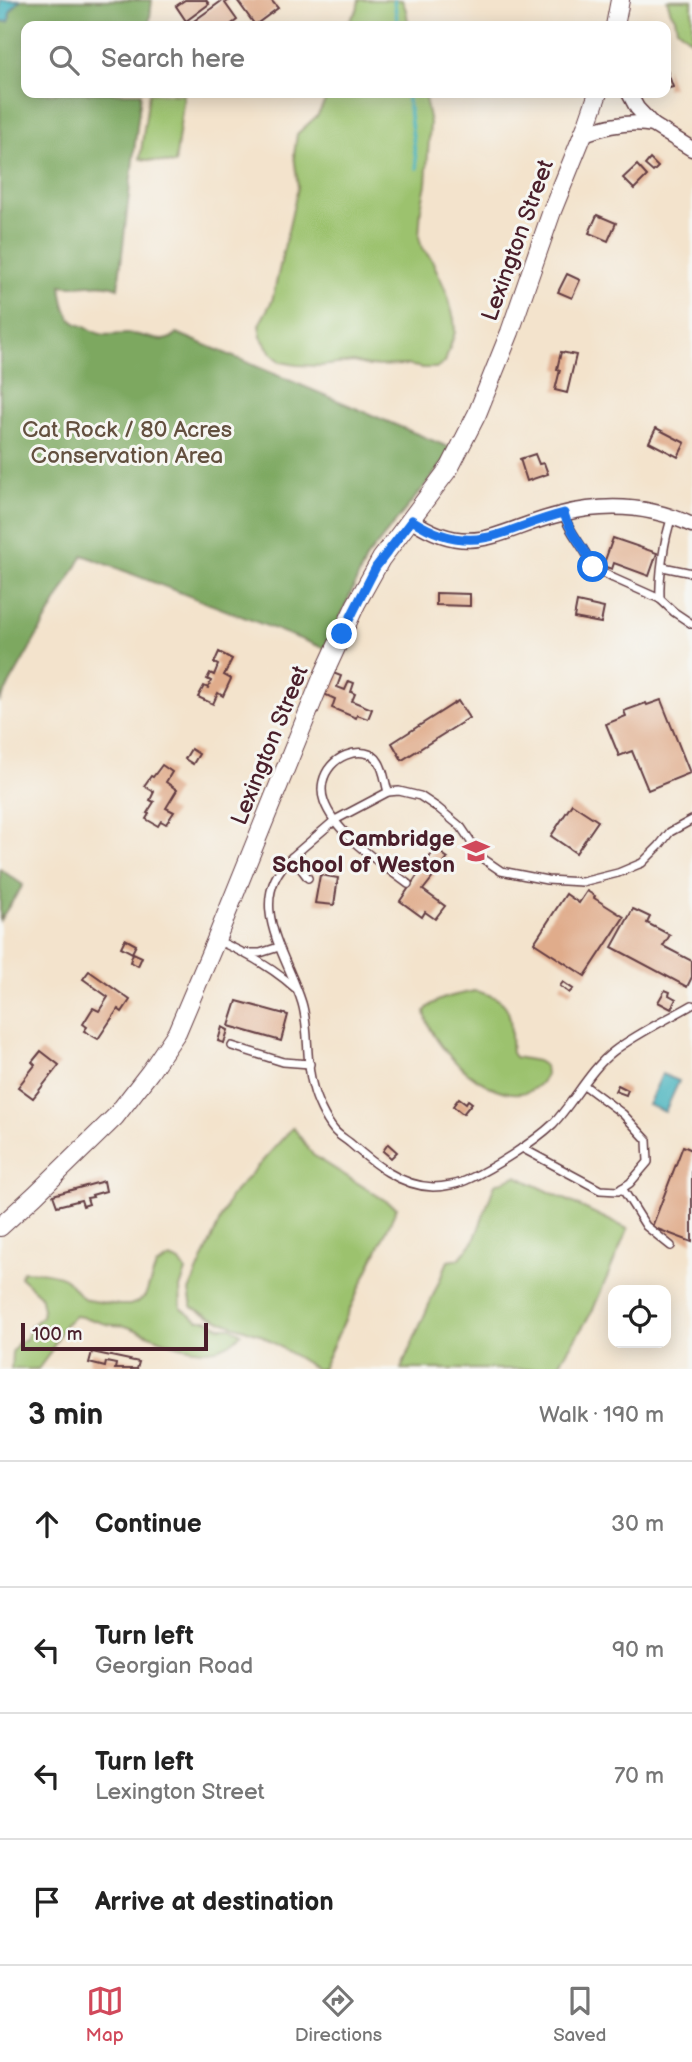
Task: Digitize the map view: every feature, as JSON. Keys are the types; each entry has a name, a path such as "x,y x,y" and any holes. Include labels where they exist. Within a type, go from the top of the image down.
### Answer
{"street":[{"path":"616,21 620,0"},
{"name":"Lexington Street","path":"0,1227 107,1125 146,1079 177,1032 345,627 376,567 450,467 477,415 596,98"},
{"path":"632,98 653,125 692,149"},
{"path":"584,134 622,124 653,125"},
{"path":"412,520 447,536 478,540 564,513 596,508 624,507 672,516 692,525"}],"lane":[{"path":"564,513 569,528 593,567 660,599 692,624"},
{"path":"660,599 666,538 672,516"},
{"path":"663,567 692,573"},
{"path":"388,792 382,770 373,755 356,752 342,756 334,762 323,782 324,803 335,820 353,841 408,884"},
{"path":"692,820 670,832 642,863 618,873 582,882 547,880 501,871 482,858 461,828 438,808 420,796 399,791 388,792 335,820 276,874 271,892 270,919 298,991 305,1017 315,1093 334,1130 379,1168 416,1184 434,1187 467,1180 522,1148 552,1124 612,1052 692,1005"},
{"path":"292,857 308,878"},
{"path":"216,940 242,951 298,991"},
{"path":"242,951 260,953 279,947"},
{"path":"232,1046 283,1062 310,1063"},
{"path":"522,1148 600,1190 618,1191 630,1183 648,1162 647,1140 623,1114 584,1085"},
{"path":"622,1188 646,1226 671,1246"}],"green space":[{"name":"Cat Rock / 80 Acres Conservation Area","path":"20,0 152,0 150,21 21,21 21,98 140,98 118,288 104,285 61,285 66,309 73,321 103,334 131,334 161,340 177,333 453,449 367,557 326,649 83,555 0,701 0,21 9,22 10,12"},
{"path":"359,0 402,0 408,21 349,21 357,10"},
{"path":"667,0 692,0 692,41 677,28"},
{"path":"148,98 184,98 175,164 140,159"},
{"path":"326,98 425,98 430,123 419,237 422,248 432,260 447,293 455,332 445,362 436,368 407,365 369,366 353,362 320,366 296,365 281,362 271,353 261,337 259,325 272,301 298,187 294,155 297,134 318,115"},
{"path":"0,869 23,885 0,920"},
{"path":"474,991 488,994 504,1005 510,1020 512,1053 515,1057 537,1061 545,1066 546,1075 533,1089 515,1093 496,1089 476,1079 457,1064 430,1028 425,1011 429,1006 447,997"},
{"path":"293,1127 313,1155 397,1208 322,1369 316,1369 259,1334 221,1321 192,1307 189,1291 230,1197"},
{"path":"516,1176 628,1229 592,1312 556,1369 401,1369 448,1261 459,1259 474,1241 495,1184"},
{"path":"170,1258 180,1262 186,1271 180,1288 181,1308 198,1320 207,1320 220,1327 231,1327 241,1333 230,1344 217,1349 187,1348 126,1326 75,1316 64,1325 50,1353 38,1369 11,1369 12,1352 18,1343 26,1339 31,1326 42,1317 43,1309 40,1295 20,1277 23,1271 63,1278 87,1300 130,1305 145,1296 156,1266"}],"water":[{"path":"0,0 20,0 10,12 9,22 0,21"},
{"path":"662,1074 679,1081 665,1112 648,1105"}],"building":[{"path":"185,0 206,0 209,4 186,21 176,6"},
{"path":"223,0 230,0 225,3 237,20 236,21 194,21"},
{"path":"237,0 271,0 278,8 260,21 252,21"},
{"path":"650,159 658,167 653,172 645,165"},
{"path":"637,165 647,176 634,189 623,178"},
{"path":"597,215 616,223 608,241 589,233"},
{"path":"567,274 580,280 572,298 558,292"},
{"path":"561,352 576,355 567,393 555,390"},
{"path":"656,428 685,443 678,457 649,442"},
{"path":"535,454 539,464 544,463 548,474 527,481 520,459"},
{"path":"613,538 657,553 649,576 614,563 612,569 603,566"},
{"path":"436,593 470,594 470,606 436,605"},
{"path":"577,602 604,608 601,623 574,618"},
{"path":"219,652 232,659 224,675 231,679 223,696 218,693 213,704 198,697 204,686 208,688 211,681 207,679 210,673 214,675 218,665 214,663"},
{"path":"333,673 341,676 337,687 345,690 349,681 354,683 351,692 355,694 352,701 372,709 368,719 357,715 356,718 332,708 335,699 324,694"},
{"path":"661,700 690,773 648,790 632,751 619,756 606,724 626,716 624,711"},
{"path":"458,701 469,718 402,760 392,743"},
{"path":"191,749 199,754 193,764 185,759"},
{"path":"162,765 172,772 166,782 177,790 166,808 174,812 166,824 161,821 158,826 146,819 154,802 150,800 154,792 144,786"},
{"path":"572,804 598,821 576,853 551,836"},
{"path":"435,849 448,858 423,890 445,906 435,919 425,912 422,917 400,901"},
{"path":"320,875 338,878 334,905 315,903"},
{"path":"587,891 624,917 585,976 534,943 566,894 579,903"},
{"path":"633,909 650,917 647,923 670,935 663,946 692,961 692,977 687,987 612,947"},
{"path":"125,939 136,945 132,953 121,947"},
{"path":"133,953 142,957 138,966 130,962"},
{"path":"89,971 130,1000 122,1012 118,1009 98,1039 84,1031 87,1027 83,1024 93,1008 99,1011 108,997 83,979"},
{"path":"563,982 573,989 569,993 560,986"},
{"path":"665,990 676,999 671,1009 658,1002"},
{"path":"237,1001 288,1015 281,1041 229,1026"},
{"path":"222,1027 228,1030 224,1043 218,1041"},
{"path":"41,1051 59,1065 33,1098 18,1087 35,1065 32,1062"},
{"path":"618,1085 628,1090 626,1095 615,1091"},
{"path":"459,1098 466,1103 468,1100 472,1103 463,1114 453,1106"},
{"path":"388,1144 397,1152 391,1158 383,1151"},
{"path":"683,1146 692,1150 692,1242 652,1227"},
{"path":"104,1181 106,1191 87,1198 89,1204 83,1206 81,1200 57,1206 53,1195"},
{"path":"92,1352 139,1362 137,1369 115,1369 116,1364 106,1362 105,1367 89,1363"}],"waterway":[{"path":"394,0 397,21"},
{"path":"408,98 417,168"}],"place":[{"name":"Cambridge School of Weston","path":"476,851"}],"route":[{"path":"342,634 376,567 412,520 447,536 484,540 564,513 569,528 593,567"}]}
